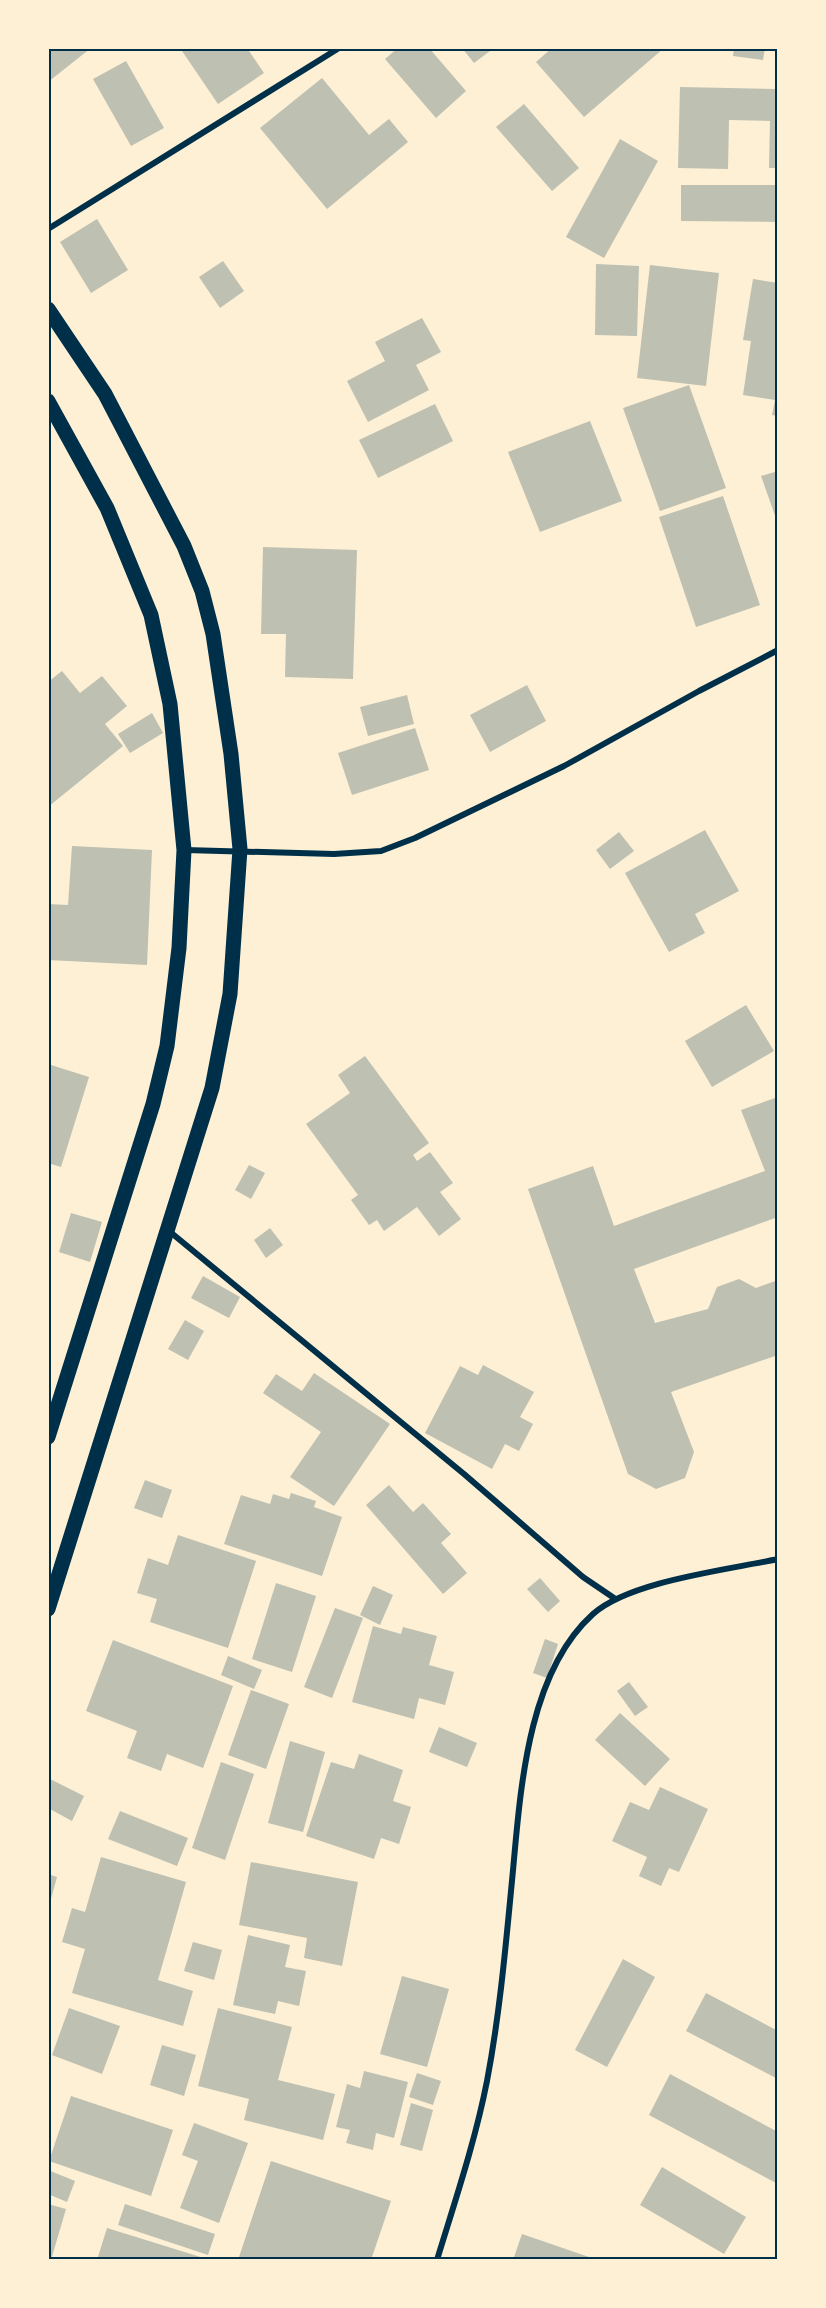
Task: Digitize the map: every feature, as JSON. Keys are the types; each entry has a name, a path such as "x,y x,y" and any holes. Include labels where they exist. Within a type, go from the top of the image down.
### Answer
{"main road":[{"path":"48,309 105,394 184,546 202,591 215,645 231,754 240,849 230,994 212,1088 48,1609"},
{"path":"48,401 107,508 151,615 170,704 184,850 179,948 167,1046 153,1104 48,1437"}],"street":[{"path":"48,229 339,48"},
{"path":"184,850 240,849 334,854 381,851 390,848 564,766 778,650"},
{"path":"168,1230 464,1474 583,1577 614,1598"},
{"path":"437,2260 467,2162 487,2080 502,1976 524,1776 535,1721 547,1683 576,1632 614,1598 639,1588 778,1558"}],"building":[{"path":"48,48 91,48 48,82"},
{"path":"180,48 247,48 264,73 218,104"},
{"path":"398,48 429,48 466,91 436,118 385,59"},
{"path":"462,48 494,48 474,63"},
{"path":"552,48 664,48 584,117 536,62"},
{"path":"734,48 765,48 763,60 733,56"},
{"path":"126,61 164,128 131,146 93,79"},
{"path":"322,78 369,135 389,119 408,142 327,209 260,128"},
{"path":"680,87 778,89 778,168 769,168 770,121 729,120 728,169 678,168"},
{"path":"524,104 579,168 552,191 496,127"},
{"path":"620,139 658,161 604,258 566,237"},
{"path":"681,185 778,185 778,222 681,221"},
{"path":"97,219 128,270 91,293 60,242"},
{"path":"223,261 244,291 220,308 199,277"},
{"path":"596,264 639,266 637,336 595,335"},
{"path":"650,265 719,273 706,386 637,378"},
{"path":"753,279 778,283 778,416 772,415 775,400 743,395 751,341 743,340"},
{"path":"422,318 441,352 416,365 429,390 368,422 347,381 385,361 375,342"},
{"path":"689,385 726,488 660,511 623,408"},
{"path":"435,404 453,441 378,478 359,440"},
{"path":"590,421 622,501 540,532 508,452"},
{"path":"778,471 778,524 761,476"},
{"path":"723,496 760,605 696,627 659,517"},
{"path":"263,547 357,550 353,679 285,677 286,634 261,634"},
{"path":"62,671 80,693 102,676 127,706 105,724 123,746 48,807 48,682"},
{"path":"527,685 546,721 490,752 470,715"},
{"path":"407,695 414,724 368,736 360,707"},
{"path":"152,713 163,733 130,753 118,734"},
{"path":"415,728 429,770 352,795 338,753"},
{"path":"705,830 739,891 695,914 705,933 669,952 625,873"},
{"path":"619,832 634,851 610,869 596,850"},
{"path":"72,846 152,850 147,965 48,960 48,904 68,905"},
{"path":"746,1005 774,1051 712,1087 685,1041"},
{"path":"365,1056 429,1143 413,1155 417,1161 430,1152 453,1183 440,1192 461,1219 439,1236 417,1207 384,1231 377,1220 369,1225 351,1200 358,1195 306,1124 350,1093 338,1075"},
{"path":"48,1064 89,1077 61,1167 48,1163"},
{"path":"778,1097 778,1217 634,1269 655,1323 708,1309 717,1287 739,1279 756,1288 778,1280 778,1355 671,1392 694,1452 685,1478 656,1489 628,1474 528,1189 593,1166 614,1226 765,1171 741,1110"},
{"path":"249,1165 265,1173 251,1199 235,1190"},
{"path":"71,1213 102,1222 90,1262 59,1252"},
{"path":"270,1228 283,1245 266,1258 254,1240"},
{"path":"203,1276 240,1297 229,1318 191,1298"},
{"path":"185,1320 204,1331 188,1360 168,1349"},
{"path":"483,1365 534,1392 520,1417 533,1424 519,1451 505,1444 492,1469 425,1433 460,1366 478,1375"},
{"path":"314,1373 390,1424 334,1506 290,1477 321,1432 263,1393 276,1374 302,1391"},
{"path":"145,1480 172,1490 162,1518 134,1508"},
{"path":"389,1485 413,1512 423,1503 451,1534 441,1543 467,1573 443,1594 366,1505"},
{"path":"291,1493 316,1501 314,1507 342,1517 322,1576 224,1544 241,1495 270,1504 273,1494 289,1499"},
{"path":"178,1535 256,1561 228,1648 150,1622 157,1599 137,1593 148,1558 168,1565"},
{"path":"540,1578 560,1601 548,1612 527,1589"},
{"path":"276,1583 316,1596 292,1672 252,1659"},
{"path":"373,1586 393,1595 380,1625 360,1615"},
{"path":"335,1608 363,1618 332,1698 304,1687"},
{"path":"373,1626 401,1634 403,1627 437,1636 429,1665 454,1672 445,1705 419,1698 414,1719 352,1702"},
{"path":"545,1639 558,1644 547,1678 533,1673"},
{"path":"113,1640 233,1686 203,1768 167,1754 161,1771 127,1758 137,1731 86,1711"},
{"path":"228,1656 262,1670 254,1689 221,1675"},
{"path":"629,1682 648,1707 635,1716 617,1691"},
{"path":"251,1690 289,1704 266,1769 228,1755"},
{"path":"620,1713 670,1759 645,1786 595,1740"},
{"path":"439,1727 477,1743 467,1767 429,1752"},
{"path":"290,1741 325,1752 303,1832 268,1823"},
{"path":"359,1754 403,1770 393,1801 411,1807 399,1844 381,1838 374,1859 306,1836 331,1762 354,1769"},
{"path":"221,1762 254,1774 225,1860 192,1848"},
{"path":"50,1779 84,1796 72,1821 48,1808"},
{"path":"660,1787 708,1809 679,1872 669,1868 661,1886 639,1876 647,1857 612,1841 630,1802 649,1810"},
{"path":"120,1811 188,1838 177,1866 108,1839"},
{"path":"101,1857 186,1882 158,1980 193,1991 183,2026 72,1993 85,1949 62,1942 72,1908 85,1912"},
{"path":"251,1862 358,1882 342,1966 304,1958 307,1938 239,1925"},
{"path":"48,1874 57,1877 49,1906 48,1906"},
{"path":"248,1935 290,1945 285,1967 306,1971 299,2006 278,2001 275,2014 233,2005"},
{"path":"193,1942 222,1950 214,1980 184,1971"},
{"path":"623,1959 655,1977 607,2067 575,2050"},
{"path":"402,1976 449,1989 427,2067 380,2054"},
{"path":"706,1993 778,2031 778,2079 686,2031"},
{"path":"69,2008 120,2026 102,2074 52,2055"},
{"path":"218,2008 292,2027 278,2080 335,2094 323,2140 244,2120 249,2099 198,2086"},
{"path":"162,2045 196,2055 184,2096 150,2085"},
{"path":"364,2071 408,2082 394,2138 376,2133 373,2150 346,2143 350,2130 336,2127 347,2084 360,2088"},
{"path":"417,2073 441,2081 433,2105 409,2097"},
{"path":"670,2074 778,2132 776,2183 649,2115"},
{"path":"71,2096 173,2130 151,2196 49,2161"},
{"path":"411,2103 433,2110 422,2151 400,2145"},
{"path":"194,2123 248,2143 219,2223 180,2208 198,2161 182,2155"},
{"path":"271,2161 391,2201 371,2260 238,2260"},
{"path":"662,2167 746,2217 724,2254 640,2205"},
{"path":"48,2170 75,2181 67,2202 48,2194"},
{"path":"48,2204 66,2209 51,2260 48,2260"},
{"path":"125,2204 215,2234 208,2255 118,2225"},
{"path":"107,2228 207,2259 97,2260"},
{"path":"522,2234 589,2257 588,2260 513,2260"}]}
